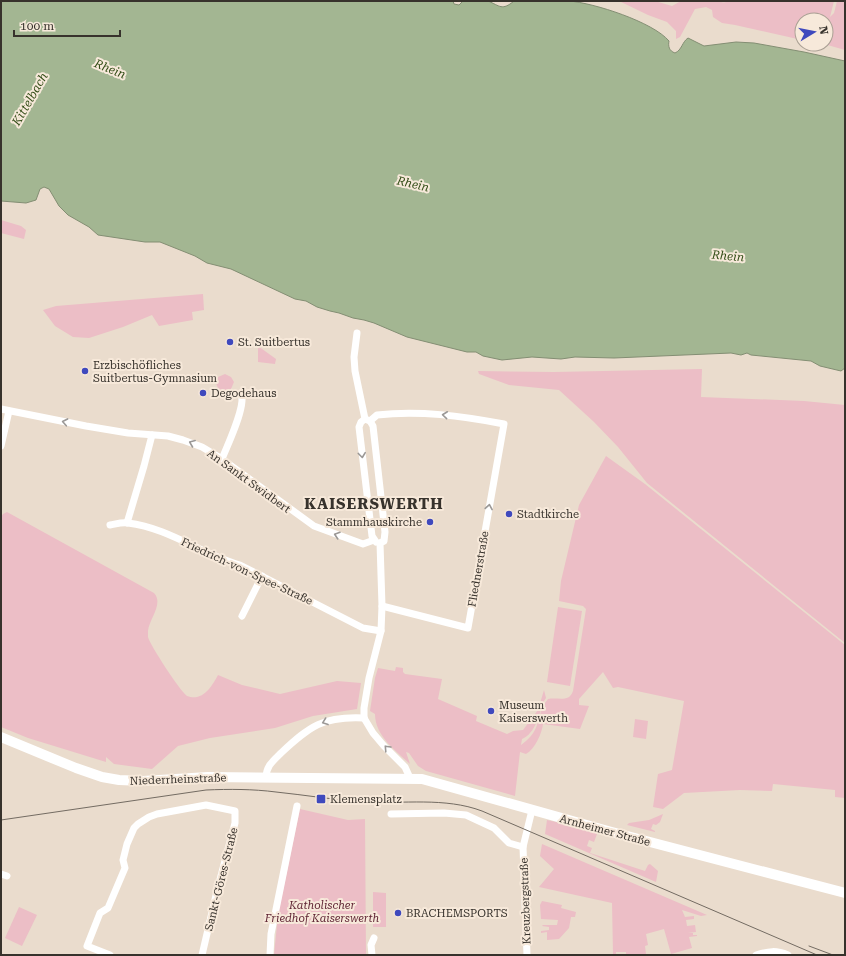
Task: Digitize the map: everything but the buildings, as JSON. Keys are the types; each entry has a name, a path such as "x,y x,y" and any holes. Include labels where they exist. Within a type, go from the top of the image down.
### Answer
{"main road":[{"name":"Niederrheinstraße","path":"1,737 76,768 102,777 119,780 143,781 266,774 363,778"},
{"name":"Arnheimer Straße","path":"363,778 422,779 532,810 845,893"}],"street":[{"path":"357,333 354,357 355,371 368,420 373,426 385,532 384,541 377,542"},
{"path":"222,459 239,416 242,402 241,393"},
{"name":"An Sankt Swidbert","path":"1,409 93,427 168,436 183,440 202,447 222,459 314,526 363,544 377,542"},
{"path":"1,446 9,411"},
{"name":"Fliednerstraße","path":"368,420 377,415 407,412 464,417 504,424 468,628 382,606"},
{"path":"368,420 361,422 359,427 377,542 382,606 381,631 371,666 364,708 364,718 381,742 405,767 410,778"},
{"path":"127,523 152,435"},
{"name":"Friedrich-von-Spee-Straße","path":"110,525 127,523 167,533 226,561 240,565 363,628 381,631"},
{"path":"242,616 262,576"},
{"path":"266,774 271,763 308,729 336,718 364,718"},
{"name":"Sankt-Göres-Straße","path":"110,955 87,946 100,913 108,908 125,868 123,860 127,844 134,828 143,820 157,814 206,806 235,811 235,823 202,955"},
{"path":"270,955 273,927 297,806"},
{"name":"Kreuzbergstraße","path":"527,955 523,847 532,810"},
{"name":"Kreuzbergstraße","path":"391,814 444,813 466,815 494,828 509,843 523,847"},
{"path":"372,955 374,938"},
{"path":"756,955 772,951 778,951 788,955"}],"green space":[{"path":"619,1 655,1 672,6 681,1 716,1 726,3 720,1 834,1 831,12 794,12 794,38 722,23 713,17 712,10 706,7 695,9 680,37 676,39 676,31 667,22 648,15"},
{"path":"837,1 845,1 845,50 834,47 834,13"},
{"path":"1,220 21,226 26,230 24,239 1,233"},
{"path":"203,294 204,310 192,312 193,320 159,326 152,315 123,327 89,338 73,337 55,326 43,310 56,306"},
{"path":"258,346 276,359 275,364 258,362"},
{"path":"702,369 701,397 804,401 845,405 845,643 647,483 618,447 594,422 559,390 509,385 479,374 478,371 554,372"},
{"path":"225,374 231,377 234,382 231,389 219,391 216,383 218,377"},
{"path":"606,456 645,484 845,645 845,798 835,797 835,790 773,784 772,791 740,790 684,793 663,809 653,807 658,774 672,770 684,701 618,687 613,688 603,672 579,699 579,705 589,706 580,729 543,724 540,736 535,745 526,754 520,752 515,796 426,771 418,766 409,753 406,752 410,764 382,736 378,729 375,714 370,711 378,668 395,671 396,667 403,668 403,672 405,674 442,679 438,699 477,716 476,721 507,734 513,731 523,730 538,710 544,690 546,698 544,701 534,728 522,739 521,745 534,731 542,708 548,699 563,699 571,695 573,691 586,609 583,606 559,601 561,581 579,505"},
{"path":"7,512 154,593 157,597 157,607 149,626 148,637 166,668 187,696 198,697 202,695 210,688 218,675 242,685 280,694 337,681 361,683 357,709 313,716 275,728 210,738 178,746 152,769 114,764 106,757 106,762 28,738 1,727 1,517"},
{"path":"558,607 582,611 570,686 547,682"},
{"path":"635,719 648,721 646,739 633,737"},
{"name":"Katholischer Friedhof Kaiserswerth","path":"300,809 348,820 365,819 366,955 274,955 278,915"},
{"path":"663,814 660,822 656,825 653,824 651,829 655,832 627,825 629,823 649,820"},
{"path":"547,820 596,831 597,834 594,842 589,840 587,846 592,848 590,853 645,871 650,864 658,871 656,882 545,834"},
{"path":"542,844 707,915 701,916 682,910 685,917 694,916 694,919 686,920 687,926 695,925 696,932 688,933 697,935 689,937 692,948 671,954 664,929 646,934 648,945 645,946 646,954 626,955 626,952 616,952 616,954 613,954 612,903 539,887 554,869 540,856"},
{"path":"373,892 386,893 386,927 373,927"},
{"path":"542,901 562,905 561,908 576,912 575,917 571,917 569,928 559,939 547,940 547,932 541,933 541,931 549,930 549,927 542,926 543,925 557,925 558,920 541,919 540,905"},
{"path":"19,907 37,915 22,946 5,938"}],"water":[{"path":"1,1 453,1 454,4 459,5 463,1 488,1 504,7 514,1 569,1 593,5 650,27 669,41 669,48 675,53 688,38 704,46 736,42 754,43 845,61 845,368 841,371 820,366 811,361 751,355 747,353 741,355 731,353 614,358 575,357 561,359 532,357 502,360 483,356 476,352 467,352 407,337 374,323 317,307 306,301 295,299 231,269 207,263 195,256 160,242 145,242 98,235 89,227 68,215 59,206 49,189 44,187 40,189 36,200 26,203 1,201"}],"tram line":[{"path":"1,820 206,790 259,790 364,802 424,802 453,804 482,811 817,955"},
{"path":"809,946 833,955"}],"place":[{"name":"St. Suitbertus","path":"230,342"},
{"name":"Erzbischöfliches Suitbertus-Gymnasium","path":"85,371"},
{"name":"Degodehaus","path":"203,393"},
{"name":"Stadtkirche","path":"509,514"},
{"name":"Stammhauskirche","path":"430,522"},
{"name":"Museum Kaiserswerth","path":"491,711"},
{"name":"Klemensplatz","path":"321,799"},
{"name":"BRACHEMSPORTS","path":"398,913"}],"district":[{"name":"KAISERSWERTH","path":"374,504"}],"water label":[{"name":"Rhein","path":"110,69"},
{"name":"Kittelbach","path":"30,99"},
{"name":"Rhein","path":"413,184"},
{"name":"Rhein","path":"728,256"}]}
